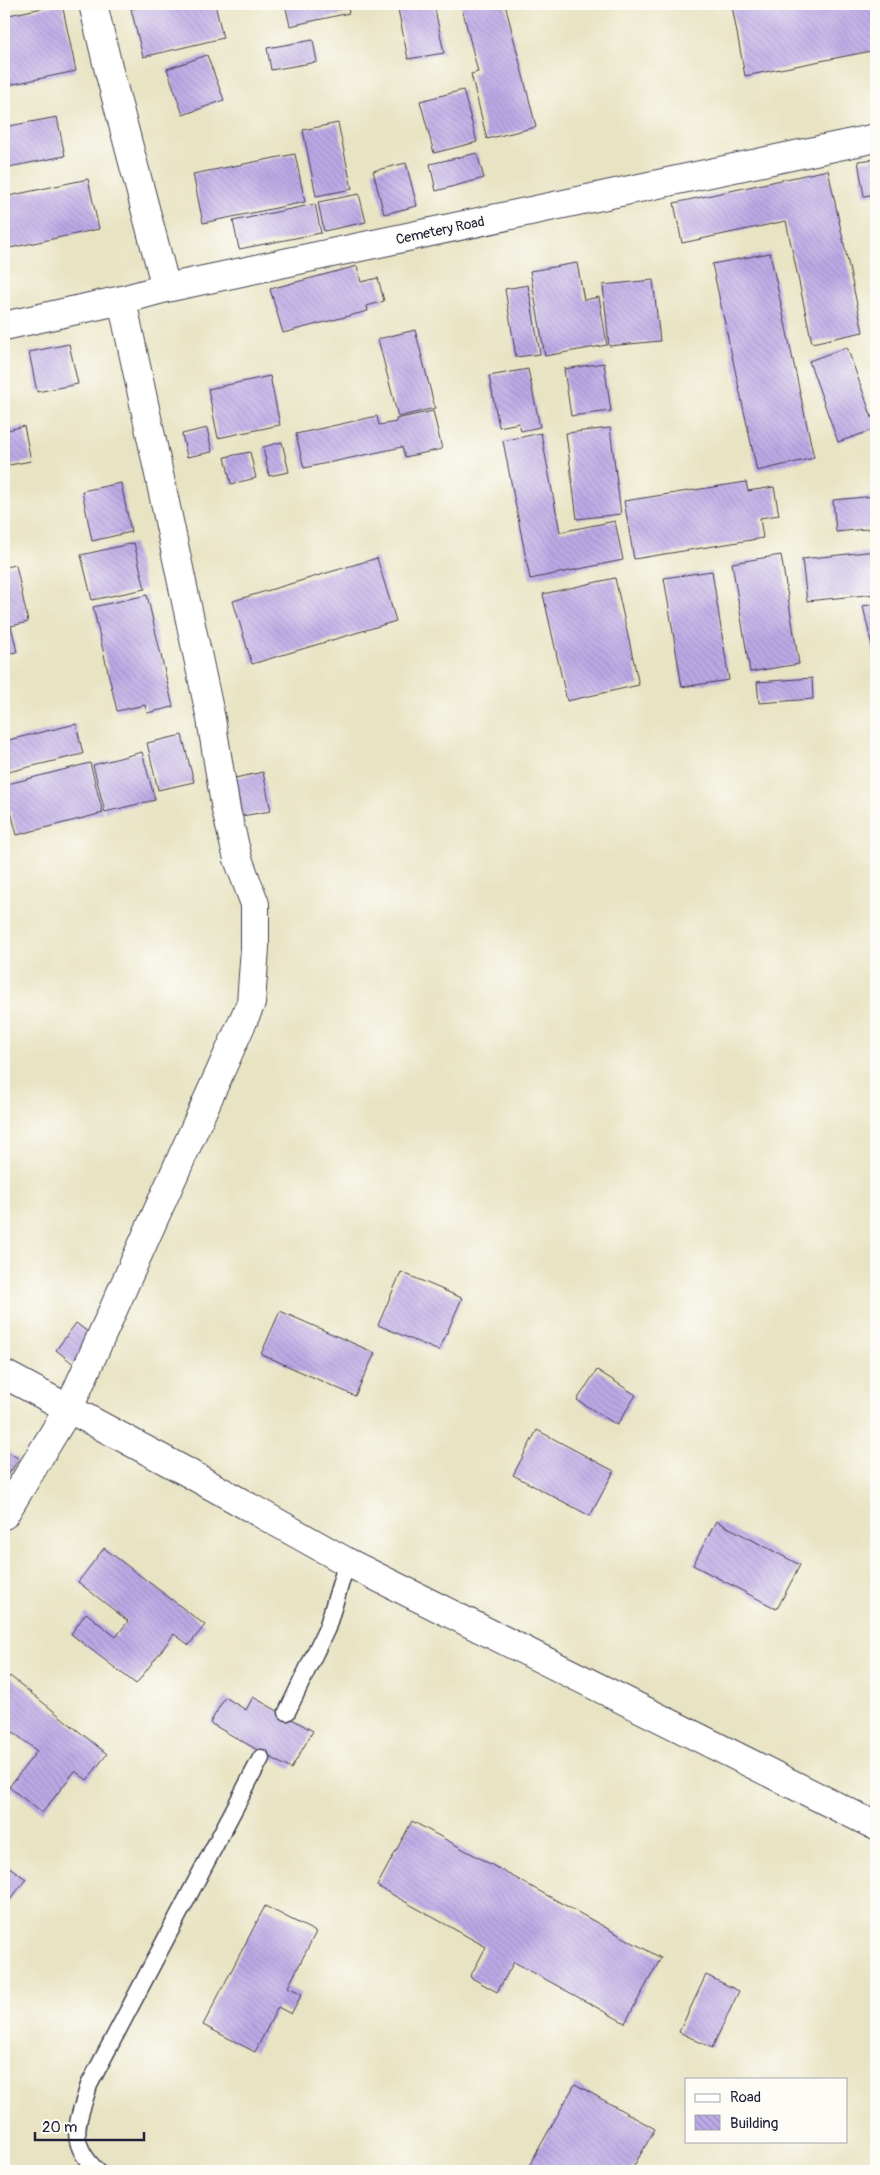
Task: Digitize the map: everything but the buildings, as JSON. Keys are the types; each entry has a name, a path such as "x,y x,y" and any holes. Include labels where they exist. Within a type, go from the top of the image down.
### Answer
{"street":[{"path":"93,4 166,288"},
{"name":"Cemetery Road","path":"4,326 122,300 166,288 876,138"},
{"path":"4,1515 69,1408 250,1003 256,948 255,904 238,858 226,810 209,709 122,300"},
{"path":"4,1374 347,1562 876,1826"}],"lane":[{"path":"286,1712 327,1628 347,1562"},
{"path":"97,2171 84,2158 76,2134 89,2085 262,1758"}]}
